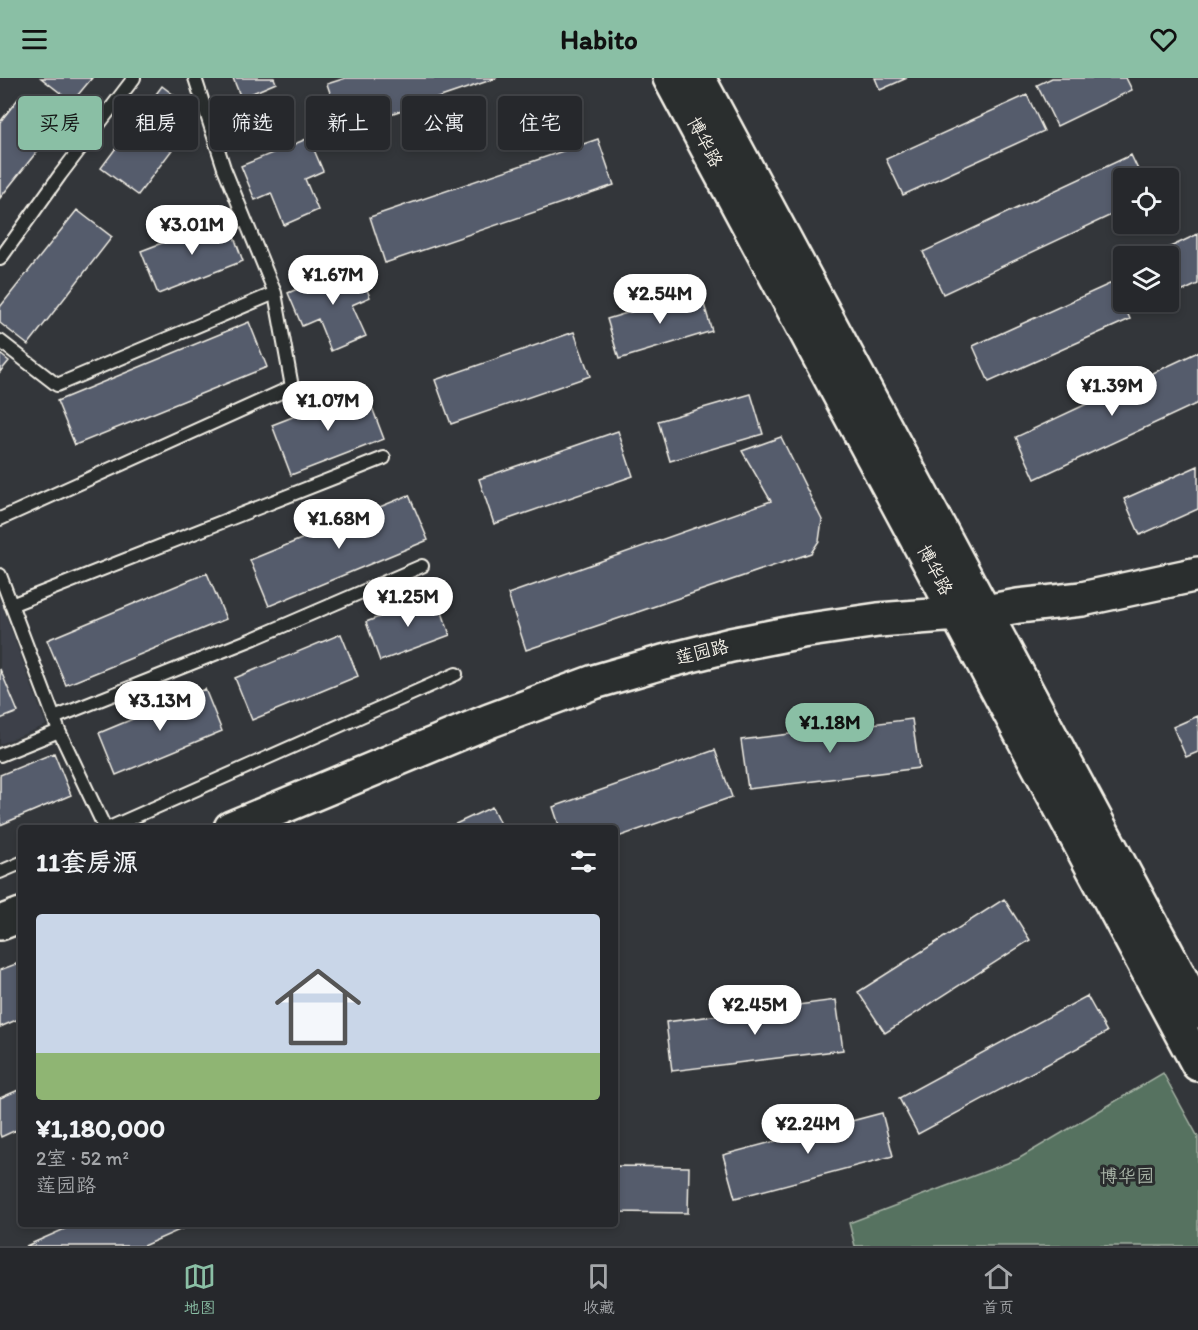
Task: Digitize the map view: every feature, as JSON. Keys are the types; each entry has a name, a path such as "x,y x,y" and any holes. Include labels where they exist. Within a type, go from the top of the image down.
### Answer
{"street":[{"name":"博华路","path":"670,78 1198,1011"},
{"name":"博华路","path":"698,78 972,613 1198,1064"},
{"name":"莲园路","path":"238,825 489,721 594,682 663,662 802,631 878,620 972,613 1082,599 1198,574"},
{"path":"0,923 18,916"}],"lane":[{"path":"0,260 60,175 134,78"},
{"path":"0,519 292,387 275,293 224,168 195,78"},
{"path":"0,341 57,385 275,293"},
{"path":"11,605 384,459"},
{"path":"54,718 255,638 422,566"},
{"path":"0,575 59,731 106,825"},
{"path":"114,825 456,674"},
{"path":"0,755 59,731"},
{"path":"0,872 18,864"}],"shaded area":[{"path":"0,600 46,725 0,744"}],"green space":[{"name":"博华园","path":"1163,1073 1198,1137 1198,1246 855,1246 849,1223 1018,1159"}],"building":[{"path":"41,78 92,78 77,96 64,96"},
{"path":"233,78 274,78 276,83 246,96 240,96"},
{"path":"346,78 497,78 444,96 402,96 402,110 390,114 390,96 331,96 327,84"},
{"path":"875,78 907,78 880,90"},
{"path":"1052,78 1126,78 1132,90 1057,126 1037,85"},
{"path":"162,86 175,96 155,96"},
{"path":"1027,95 1044,131 903,195 886,159"},
{"path":"18,99 18,150 38,150 0,198 0,122"},
{"path":"306,139 306,150 314,150 323,171 305,179 318,210 284,225 271,193 255,200 241,166 280,150 294,150 294,144"},
{"path":"598,139 614,185 385,263 370,217 566,150 582,150 582,144"},
{"path":"114,150 172,150 138,195 101,168"},
{"path":"1131,155 1137,168 1113,168 1113,214 943,294 923,252"},
{"path":"77,210 112,237 28,345 0,323 0,307"},
{"path":"227,218 243,261 158,294 141,251"},
{"path":"1198,234 1198,284 1179,293 1179,246 1172,246"},
{"path":"356,264 370,297 352,305 366,336 331,351 318,319 302,326 288,293"},
{"path":"1113,282 1113,312 1127,312 1130,319 989,382 973,346"},
{"path":"700,291 712,331 619,359 607,319"},
{"path":"249,322 267,367 75,445 57,401"},
{"path":"574,332 590,376 451,424 435,380"},
{"path":"1198,352 1198,403 1035,479 1016,437"},
{"path":"0,354 9,361 0,372"},
{"path":"365,389 384,439 291,475 272,425"},
{"path":"751,394 763,434 670,461 658,421"},
{"path":"618,431 633,476 494,524 479,479"},
{"path":"781,437 822,520 819,541 811,553 526,650 508,594 771,501 742,451"},
{"path":"1198,466 1198,509 1140,535 1124,499"},
{"path":"409,495 428,540 269,606 250,560"},
{"path":"207,573 226,619 66,685 47,640"},
{"path":"436,595 450,635 380,661 366,622"},
{"path":"341,634 358,676 252,720 235,678"},
{"path":"0,669 18,712 0,719"},
{"path":"205,689 222,731 116,775 99,733"},
{"path":"1198,716 1198,752 1186,757 1173,727"},
{"path":"912,719 919,768 748,789 741,740"},
{"path":"715,750 732,797 618,837 618,825 559,825 553,807"},
{"path":"54,753 71,795 0,825 0,775"},
{"path":"492,807 501,825 453,825"},
{"path":"1004,899 1030,940 885,1033 858,992"},
{"path":"18,963 18,1019 0,1027 0,970"},
{"path":"1087,996 1107,1032 918,1134 899,1098"},
{"path":"836,1000 843,1050 672,1071 666,1022"},
{"path":"18,1090 18,1134 16,1130 1,1137 0,1098"},
{"path":"882,1113 893,1156 735,1198 723,1155"},
{"path":"618,1166 689,1167 688,1213 618,1212"},
{"path":"69,1227 186,1227 143,1246 26,1246"}]}
